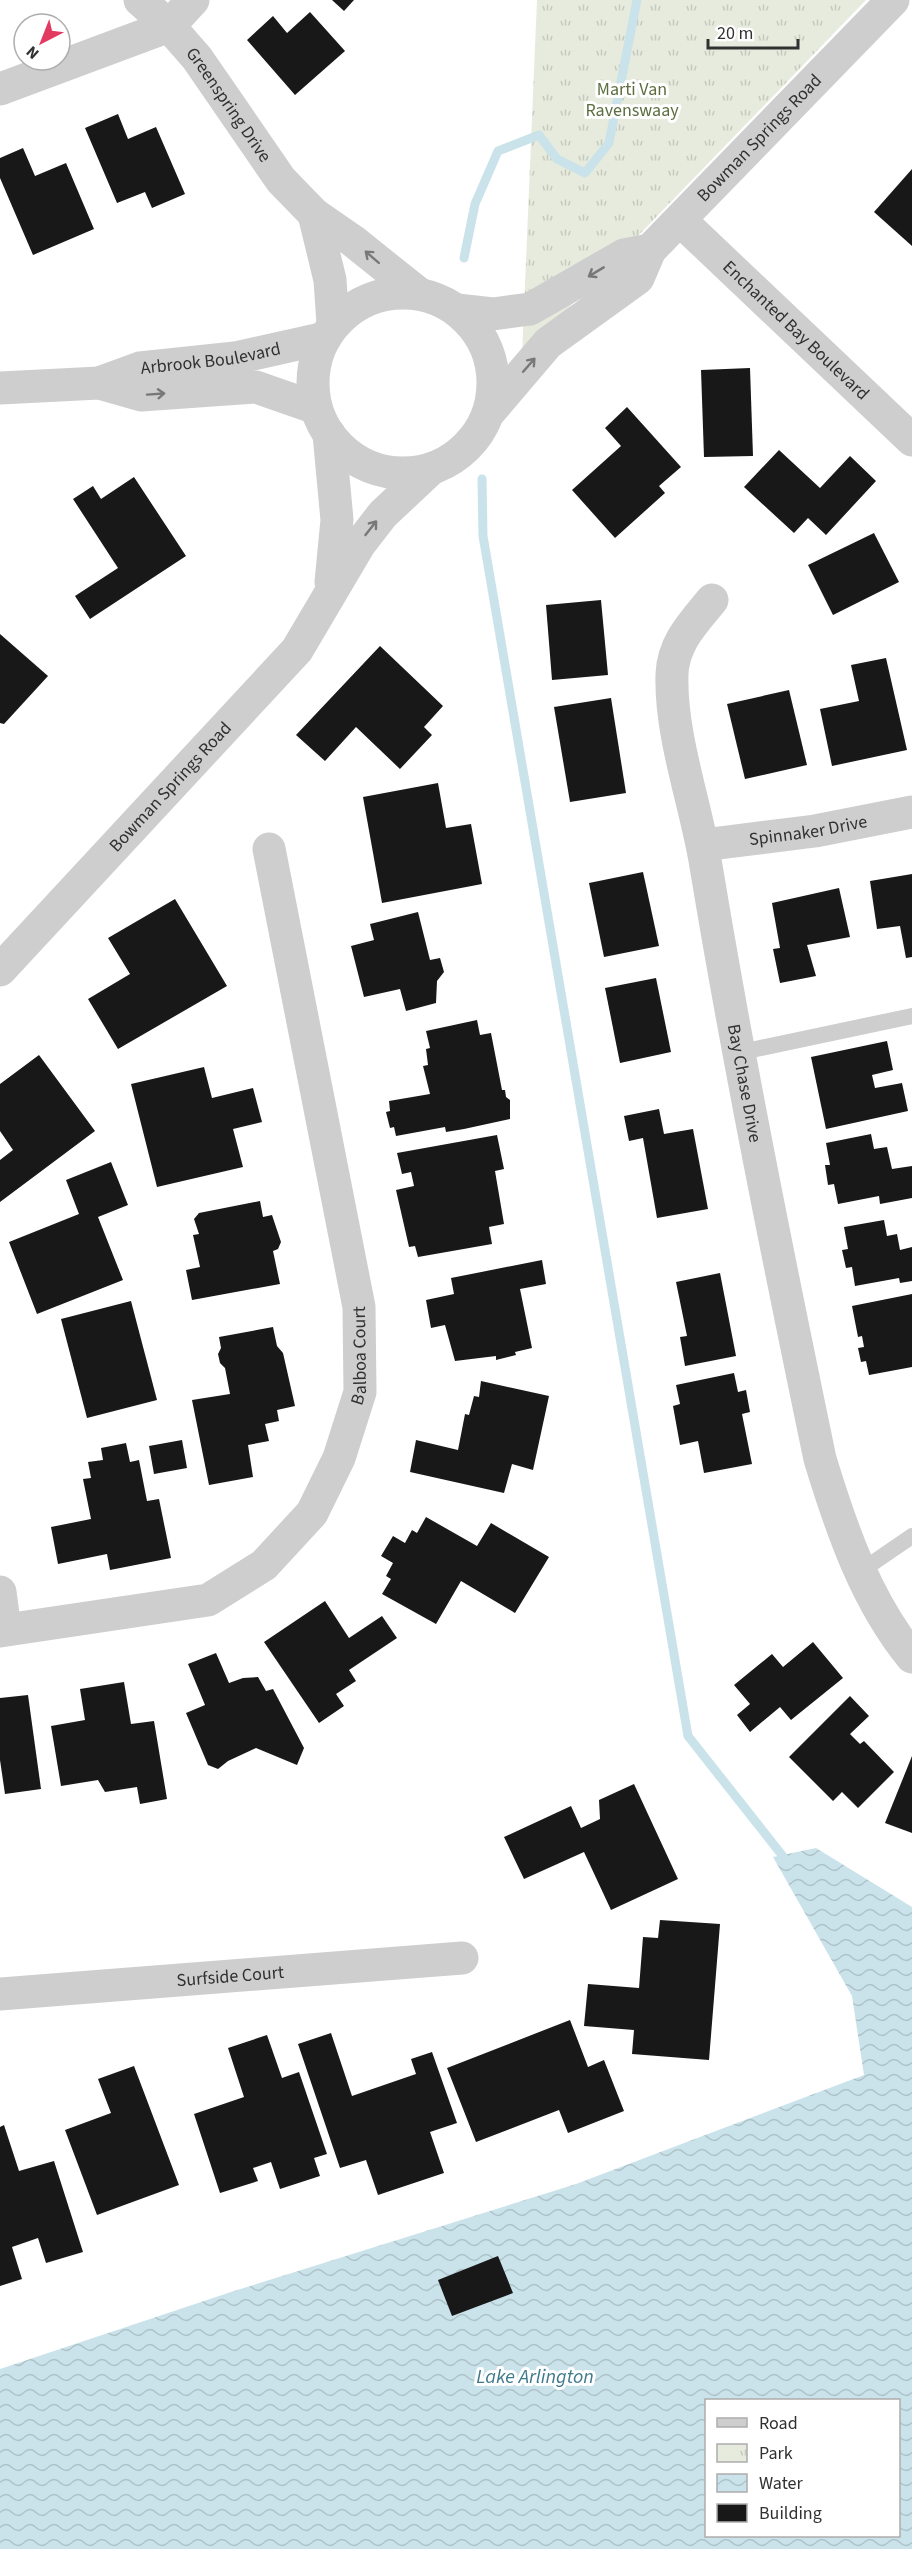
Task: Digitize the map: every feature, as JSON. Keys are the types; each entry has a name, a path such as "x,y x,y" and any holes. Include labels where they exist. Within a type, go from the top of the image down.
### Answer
{"street":[{"name":"Greenspring Drive","path":"140,0 169,26 197,58 281,180 314,214 353,241 418,293"},
{"path":"0,90 169,26 193,0"},
{"name":"Bowman Springs Road","path":"491,410 548,343 638,278 650,250 893,0"},
{"path":"314,214 330,280 329,331"},
{"name":"Enchanted Bay Boulevard","path":"680,220 912,440"},
{"path":"457,310 493,314 530,309 624,255 650,250"},
{"path":"387,293 418,293 448,303 457,310 473,323 489,350 495,381 491,410 478,436 457,456 431,469 403,474 374,469 349,455 322,421 312,379 318,351 329,331 357,304 387,293"},
{"name":"Arbrook Boulevard","path":"0,388 99,383 140,368 236,358 329,331"},
{"name":"Arbrook Boulevard","path":"99,383 141,395 256,387 322,421"},
{"name":"Bowman Springs Road","path":"322,421 337,520 329,596"},
{"name":"Bowman Springs Road","path":"0,970 297,650 359,545 383,514 431,469"},
{"name":"Bay Chase Drive","path":"712,600 686,631 676,650 672,673 675,717 703,845 737,1053 820,1459 836,1510 883,1619 912,1657"},
{"name":"Spinnaker Drive","path":"703,845 815,831 912,812"},
{"name":"Balboa Court","path":"3,1631 208,1600 264,1565 312,1513 339,1458 360,1392 359,1307 269,849"},
{"path":"0,1592 3,1631"},
{"name":"Surfside Court","path":"0,1994 462,1958"}],"lane":[{"path":"737,1053 912,1016"},
{"path":"861,1571 912,1536"}],"green space":[{"name":"Marti Van Ravenswaay","path":"537,0 866,0 522,356"}],"water":[{"name":"Lake Arlington","path":"816,1848 912,1907 912,2549 0,2549 0,2369 231,2292 576,2184 864,2075 852,1996 773,1857"}],"building":[{"path":"332,0 354,0 344,11"},
{"path":"310,12 345,51 295,95 247,40 273,16 287,33"},
{"path":"118,114 128,139 156,127 185,194 152,208 145,192 117,203 85,128"},
{"path":"23,148 35,176 66,163 94,229 33,255 0,178 0,158"},
{"path":"912,169 912,246 874,212"},
{"path":"750,368 753,456 704,457 701,370"},
{"path":"627,407 681,467 659,486 665,493 615,538 572,490 621,446 605,428"},
{"path":"779,450 820,488 850,456 876,481 826,535 808,518 794,533 744,487"},
{"path":"134,477 186,556 90,619 75,596 118,568 73,499 93,486 101,499"},
{"path":"874,533 899,582 833,615 808,565"},
{"path":"601,600 608,675 552,680 546,605"},
{"path":"0,634 48,676 4,724 0,723"},
{"path":"380,646 443,706 424,727 432,735 400,769 356,727 325,761 296,735"},
{"path":"886,658 907,750 832,766 820,709 859,701 851,665"},
{"path":"789,690 807,765 745,779 727,704"},
{"path":"611,698 626,793 570,802 554,707"},
{"path":"438,783 446,828 471,824 482,884 382,903 363,797"},
{"path":"643,872 659,946 604,957 589,883"},
{"path":"912,874 912,957 906,958 900,926 877,929 870,881"},
{"path":"839,888 850,937 807,945 816,976 780,983 773,949 780,948 772,903"},
{"path":"175,899 227,986 118,1049 88,999 130,974 108,938"},
{"path":"418,912 430,960 440,958 444,972 437,981 436,1003 406,1011 400,989 364,997 351,946 374,940 370,924"},
{"path":"656,978 671,1052 620,1063 605,988"},
{"path":"477,1020 480,1035 491,1033 502,1090 505,1090 506,1097 510,1100 510,1119 446,1132 445,1127 396,1136 394,1127 390,1128 386,1112 390,1111 389,1101 430,1094 423,1066 428,1065 426,1049 430,1048 426,1031"},
{"path":"887,1041 893,1070 872,1075 875,1088 902,1083 908,1111 826,1129 811,1057"},
{"path":"39,1055 95,1131 0,1202 0,1160 13,1150 0,1131 0,1084"},
{"path":"204,1067 212,1098 253,1088 262,1122 233,1129 243,1167 157,1187 131,1084"},
{"path":"659,1109 664,1134 693,1129 708,1209 657,1218 643,1138 629,1141 624,1116"},
{"path":"871,1134 874,1149 887,1147 892,1169 912,1166 912,1198 880,1204 879,1196 838,1204 834,1184 828,1185 825,1165 830,1165 826,1143"},
{"path":"497,1135 504,1169 495,1171 504,1224 489,1227 492,1244 418,1257 415,1246 409,1247 396,1190 414,1186 411,1172 402,1174 397,1153"},
{"path":"111,1162 128,1205 98,1217 123,1280 37,1314 9,1242 79,1214 66,1180"},
{"path":"260,1201 263,1217 272,1215 281,1242 278,1249 273,1251 280,1284 192,1300 186,1270 200,1267 193,1235 199,1234 194,1219 199,1213"},
{"path":"884,1220 887,1236 897,1234 900,1250 912,1247 912,1281 900,1283 899,1278 855,1286 852,1267 846,1268 842,1250 848,1249 844,1227"},
{"path":"542,1260 546,1284 520,1289 532,1348 496,1360 496,1356 455,1361 445,1325 431,1328 426,1300 454,1294 451,1278"},
{"path":"720,1273 736,1356 685,1366 680,1337 687,1336 676,1282"},
{"path":"912,1294 912,1367 869,1375 866,1361 861,1362 858,1348 864,1347 862,1336 858,1337 852,1306"},
{"path":"131,1301 157,1400 87,1418 61,1319"},
{"path":"273,1327 277,1346 283,1353 295,1406 277,1410 279,1421 265,1424 269,1441 248,1445 253,1477 209,1485 192,1400 230,1394 225,1368 220,1363 218,1354 221,1348 219,1337"},
{"path":"734,1373 738,1392 746,1390 750,1412 742,1414 752,1464 704,1473 698,1441 680,1445 673,1406 680,1404 676,1385"},
{"path":"481,1381 549,1396 533,1470 512,1464 504,1493 410,1472 416,1440 458,1450 465,1414 469,1415 474,1396 479,1397"},
{"path":"182,1440 187,1468 154,1474 149,1446"},
{"path":"126,1443 130,1462 139,1460 147,1501 159,1499 171,1558 110,1570 107,1554 58,1564 51,1527 91,1519 83,1479 91,1478 88,1462 103,1460 101,1448"},
{"path":"426,1517 477,1546 491,1523 549,1557 515,1613 461,1581 436,1624 382,1594 391,1579 386,1576 393,1563 381,1556 393,1536 405,1543 412,1530 417,1533"},
{"path":"325,1601 349,1638 382,1616 397,1638 349,1670 356,1681 336,1694 344,1706 319,1723 264,1642"},
{"path":"813,1642 843,1678 791,1720 780,1707 750,1732 737,1715 750,1704 734,1685 772,1654 783,1667"},
{"path":"216,1653 229,1683 243,1678 258,1677 266,1691 273,1689 304,1748 297,1765 256,1748 228,1761 218,1769 208,1765 186,1713 205,1705 188,1664"},
{"path":"124,1682 131,1724 154,1721 167,1799 140,1804 137,1787 105,1792 98,1780 61,1786 51,1726 85,1720 80,1689"},
{"path":"28,1695 41,1789 5,1794 0,1760 0,1698"},
{"path":"850,1696 869,1716 850,1734 860,1744 864,1741 894,1772 858,1808 842,1792 833,1801 789,1757"},
{"path":"912,1756 912,1833 885,1823"},
{"path":"634,1784 678,1879 611,1910 584,1852 524,1879 504,1837 571,1806 581,1828 600,1819 599,1800"},
{"path":"660,1920 720,1924 709,2060 632,2054 634,2030 584,2026 588,1984 639,1988 643,1937 658,1938"},
{"path":"570,2020 588,2067 604,2060 624,2111 568,2133 559,2110 476,2142 447,2068"},
{"path":"331,2033 352,2096 416,2074 411,2059 432,2052 457,2123 430,2132 444,2173 378,2195 366,2160 340,2168 298,2044"},
{"path":"267,2035 282,2078 299,2072 327,2154 314,2158 320,2176 280,2189 271,2162 253,2168 258,2181 220,2193 194,2114 244,2097 228,2048"},
{"path":"134,2066 179,2185 97,2215 65,2130 111,2113 98,2079"},
{"path":"4,2125 19,2171 54,2161 83,2252 46,2263 38,2238 12,2247 22,2279 0,2286 0,2127"},
{"path":"498,2256 513,2293 452,2316 438,2280"}],"waterway":[{"path":"464,258 475,204 498,151 539,135 557,159 585,173 609,143 637,0"},
{"path":"482,479 483,536 688,1736 789,1864"}]}
